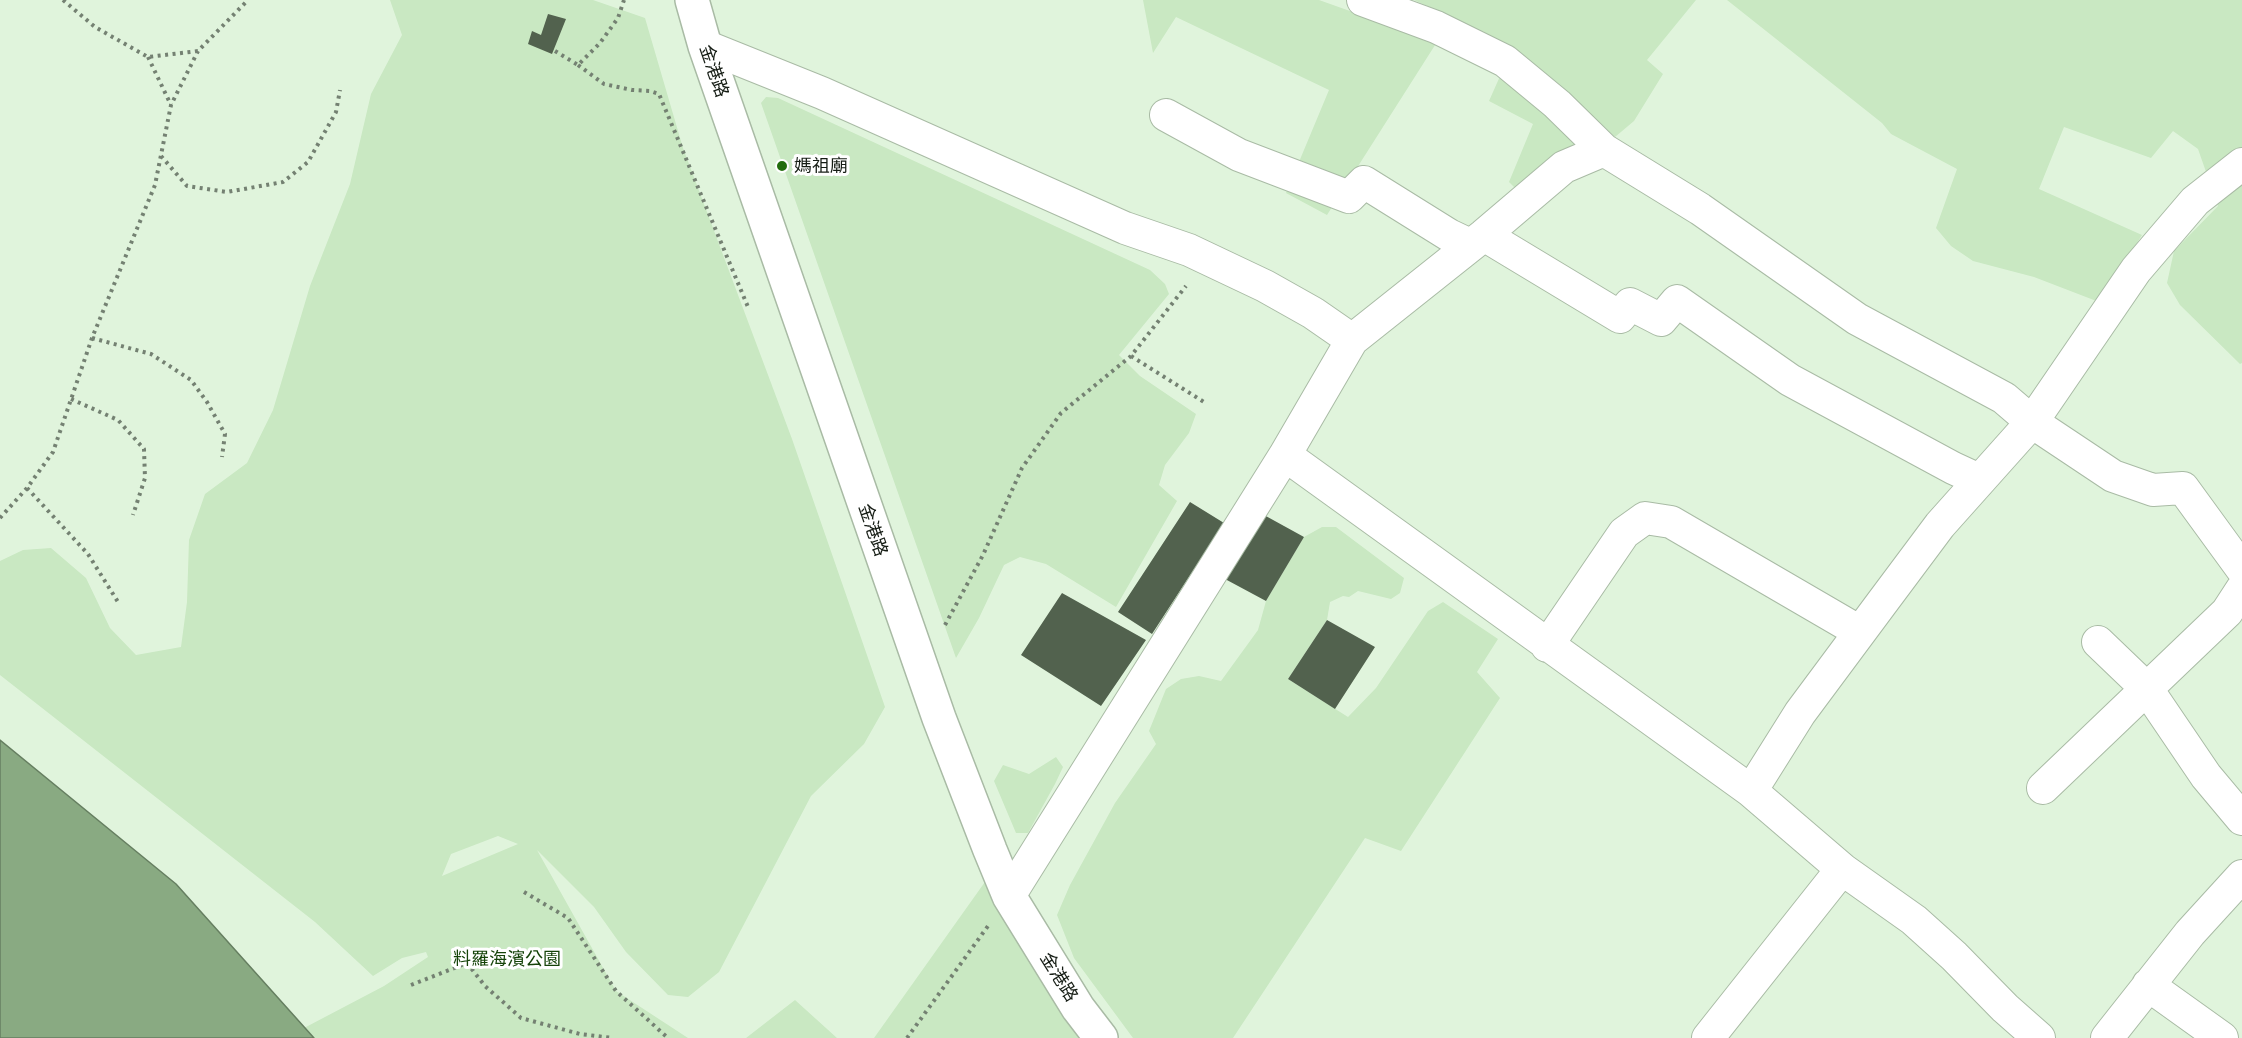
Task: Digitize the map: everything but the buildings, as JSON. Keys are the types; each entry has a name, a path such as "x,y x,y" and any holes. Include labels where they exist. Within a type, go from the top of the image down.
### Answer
{"main road":[{"name":"金港路","path":"692,0 705,46 939,718 1009,896 1078,1008 1101,1038"}],"street":[{"path":"1363,0 1436,27 1505,61 1557,104 1604,150 1700,209 1857,319 2004,398 2032,422 2113,476 2153,490 2184,488 2242,569"},
{"path":"705,46 822,93 1125,228 1189,250 1266,286 1352,340"},
{"path":"1166,115 1239,155 1350,197 1364,182 1449,235 1477,240 1620,317 1630,304 1661,320 1677,301 1790,380 1979,480"},
{"path":"1009,896 1285,455 1352,340 1564,167 1604,150"},
{"path":"1751,791 1800,713 1940,525 2032,422 2136,270 2195,201 2242,164"},
{"path":"1285,455 1751,791 1842,869 1914,920 2038,1038"},
{"path":"1547,646 1624,533 1645,519 1671,522 1860,632"},
{"path":"2043,788 2227,612 2242,589"},
{"path":"2098,642 2147,689 2206,776 2242,819"},
{"path":"1708,1038 1842,869"},
{"path":"2107,1038 2190,933 2242,876"},
{"path":"2148,985 2222,1038"}],"path":[{"path":"63,0 95,27 148,57 171,105"},
{"path":"0,518 27,488 53,452 92,338 155,185 171,105 198,51 248,0"},
{"path":"578,65 600,43 618,18 624,0"},
{"path":"148,57 198,51"},
{"path":"555,51 604,84 659,94 748,307"},
{"path":"160,155 187,186 227,192 283,182 308,162 336,112 340,90"},
{"path":"940,634 983,555 1022,468 1061,413 1131,356 1187,285 1219,264"},
{"path":"92,338 151,354 191,380 207,402 225,434 222,457"},
{"path":"1131,356 1204,402"},
{"path":"71,399 118,420 144,448 146,478 133,515"},
{"path":"27,488 88,554 118,602"},
{"path":"524,892 568,918 616,991 668,1038"},
{"path":"907,1038 1009,896"},
{"path":"411,985 467,963 485,986 521,1018 580,1034 613,1038"}],"green space":[{"name":"料羅海濱公園","path":"390,0 593,0 645,18 683,148 792,439 885,707 864,744 811,796 719,972 688,997 668,995 626,952 594,907 537,850 616,991 688,1038 285,1038 384,986 428,957 426,952 402,958 373,976 315,922 0,675 0,561 23,550 51,548 86,578 110,628 136,655 181,647 187,602 189,540 205,494 247,463 273,410 310,286 350,184 371,94 402,35","holes":["498,836 518,844 442,876 451,854"]},
{"path":"1143,0 1319,0 1437,42 1327,215 1286,193 1329,90 1176,17 1153,53"},
{"path":"1414,0 1696,0 1647,60 1663,74 1634,121 1615,137 1558,83 1484,32"},
{"path":"1727,0 2242,0 2242,363 2240,364 2180,305 2167,283 2174,251 2218,206 2198,149 2173,131 2151,158 2064,127 2039,189 2142,235 2099,302 2034,277 1973,261 1951,246 1936,228 1957,169 1891,134 1882,123"},
{"path":"1501,74 1584,143 1517,190 1509,182 1533,124 1489,101"},
{"path":"766,97 778,98 1150,270 1165,284 1169,294 1119,355 1140,376 1196,414 1189,433 1165,465 1159,485 1177,501 1116,607 1046,564 1020,557 1004,565 979,618 956,658 761,103"},
{"path":"1322,527 1336,527 1404,578 1400,593 1391,599 1358,591 1349,597 1343,596 1330,602 1327,620 1288,679 1348,717 1376,688 1428,611 1443,602 1498,639 1477,672 1500,698 1401,851 1365,838 1233,1038 1133,1038 1074,958 1057,915 1070,885 1115,803 1156,744 1149,731 1166,689 1181,679 1199,676 1221,681 1258,630 1266,601 1304,537"},
{"path":"1056,757 1063,767 1055,784 1028,833 1016,833 994,781 1003,765 1029,774"},
{"path":"997,865 1101,1038 874,1038"},
{"path":"795,1000 837,1038 746,1038"}],"shaded area":[{"path":"0,740 176,884 314,1038 0,1038"}],"place":[{"name":"媽祖廟","path":"782,166"}]}
